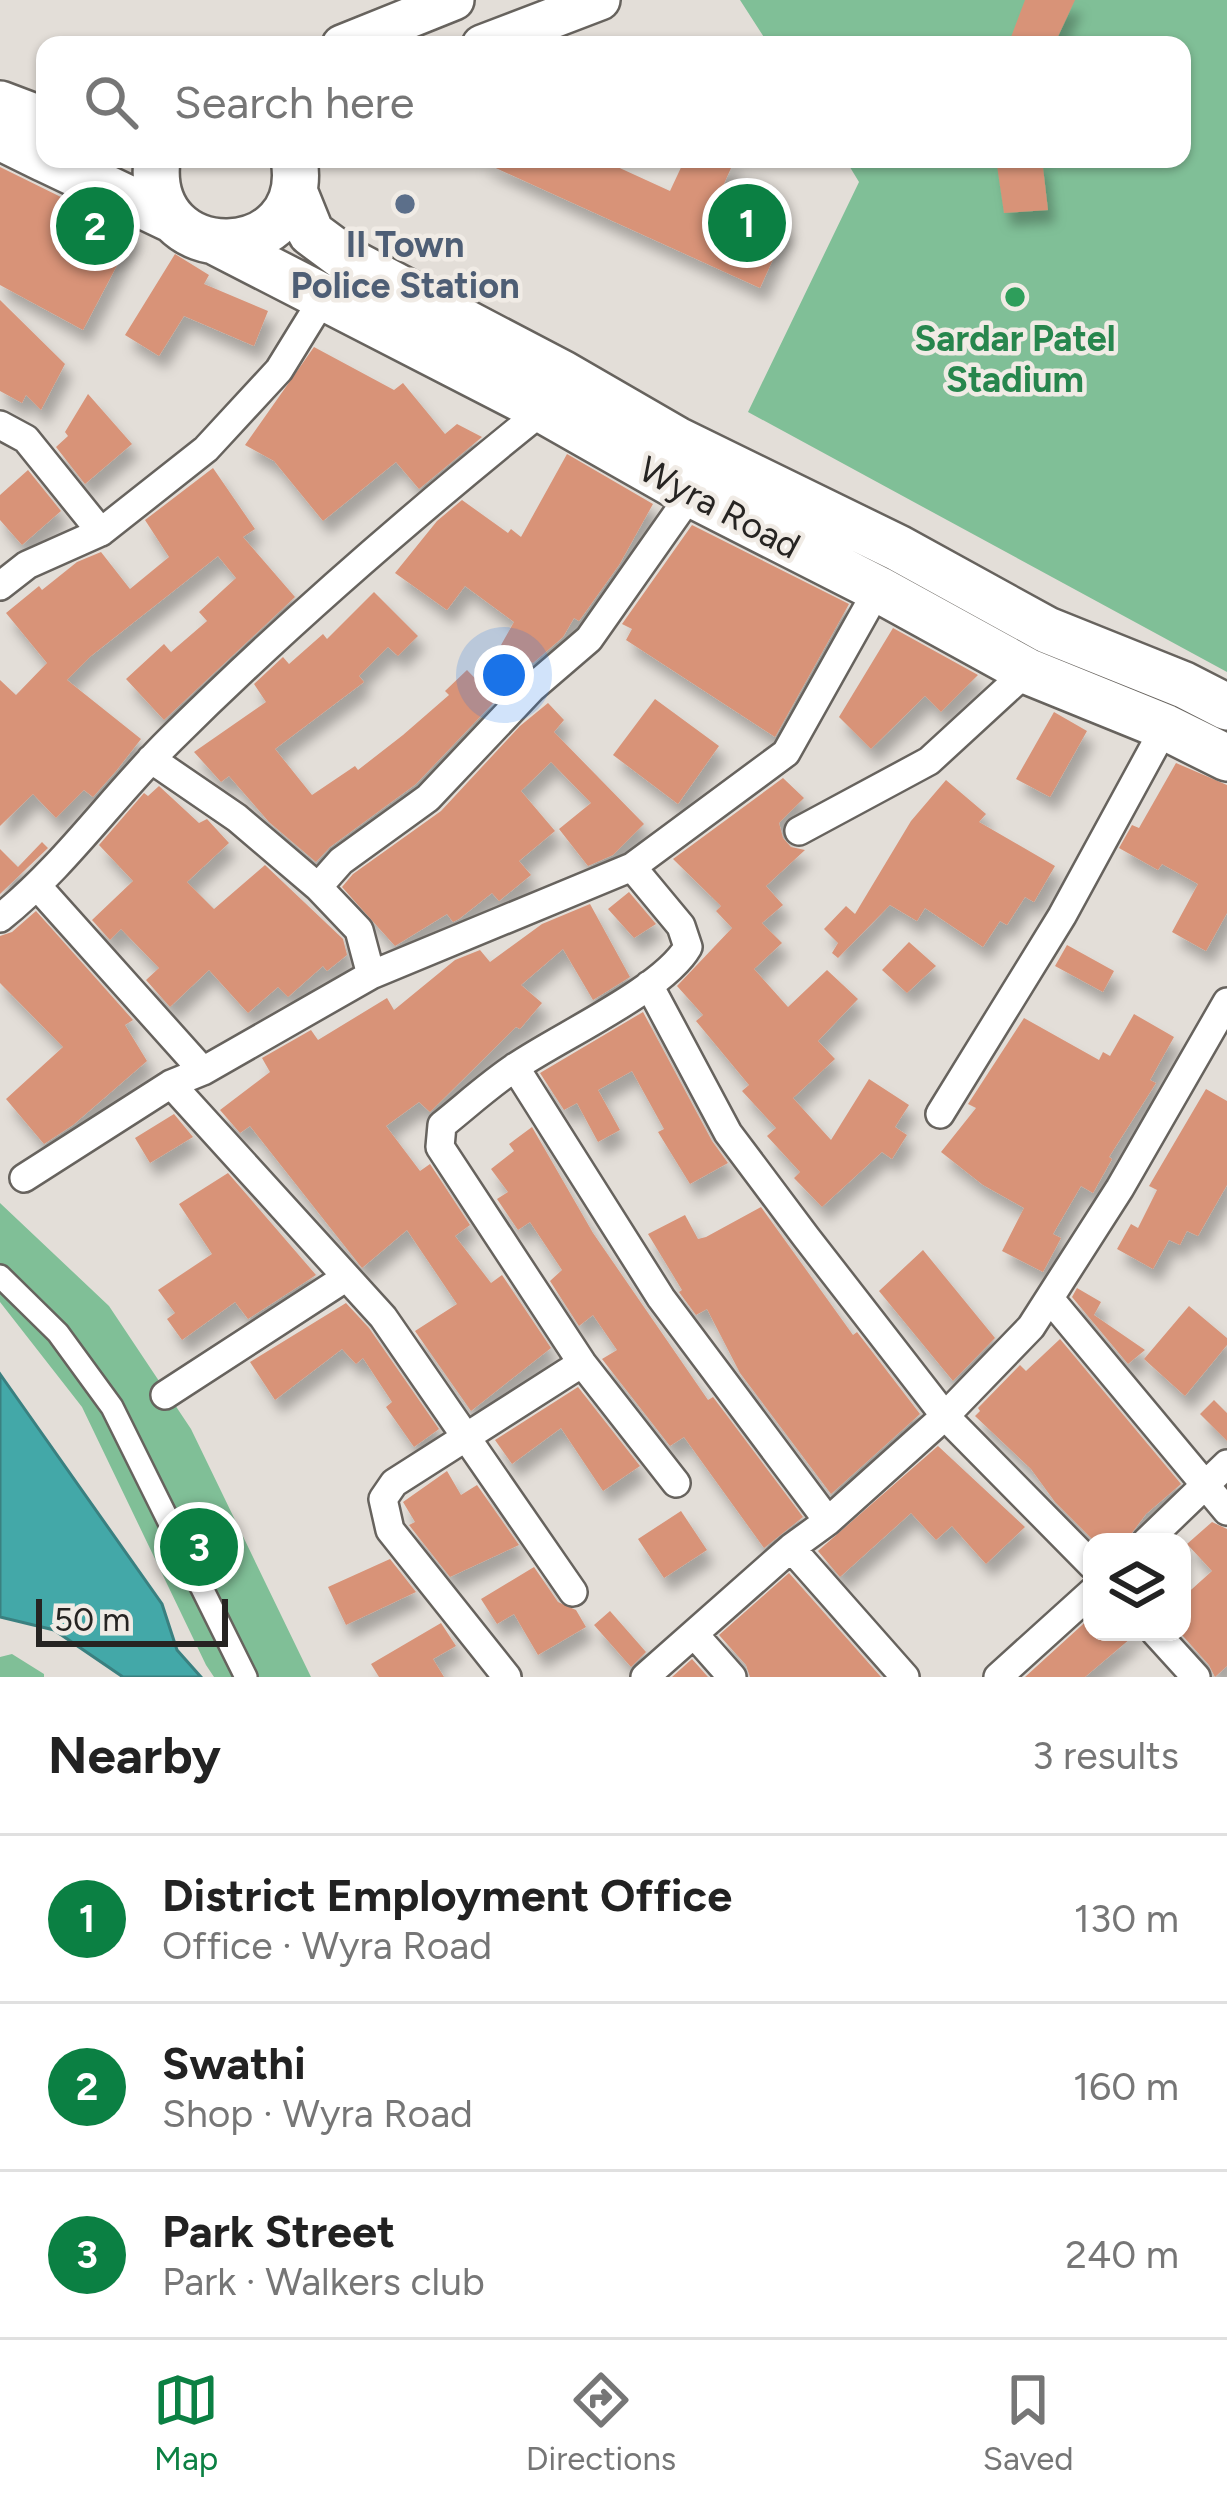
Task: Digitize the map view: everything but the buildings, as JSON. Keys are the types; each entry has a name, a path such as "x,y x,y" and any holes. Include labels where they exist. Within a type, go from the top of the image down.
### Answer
{"main road":[{"path":"364,36 454,0"},
{"path":"506,36 600,0"},
{"path":"0,104 36,118"},
{"name":"Wyra Road","path":"0,137 36,155"},
{"name":"Wyra Road","path":"64,168 543,410 691,494 1027,671 1165,727 1227,758"},
{"path":"155,168 160,200 173,220"},
{"name":"Wyra Road","path":"218,243 257,237 286,210 298,170"},
{"name":"Wyra Road","path":"298,170 311,233 350,262 677,440 898,548 1047,630 1227,706"}],"street":[{"path":"0,586 27,565 100,532 206,449 279,370 324,297"},
{"path":"0,918 38,888 151,759 403,523 543,410"},
{"path":"0,425 26,439 100,532"},
{"path":"318,887 340,861 428,798 532,688 589,639 691,494"},
{"path":"23,1178 171,1084 371,975 632,867 786,752 878,589"},
{"path":"799,831 929,761 1027,671"},
{"path":"940,1114 1061,916 1165,727"},
{"path":"151,759 237,818 318,887 359,930 371,975"},
{"path":"632,867 681,926 688,947 649,985 515,1067 442,1124 440,1147 582,1363 676,1483"},
{"path":"38,888 202,1071"},
{"path":"649,985 728,1133 945,1416 1083,1556"},
{"path":"645,1677 945,1416 1030,1327 1227,1002"},
{"path":"515,1067 661,1298 828,1521"},
{"path":"171,1084 383,1317 573,1592"},
{"path":"0,1276 58,1333 112,1407 246,1677"},
{"path":"165,1395 344,1278"},
{"path":"1050,1299 1227,1511"},
{"path":"507,1677 390,1530 383,1499 394,1483 582,1363"},
{"path":"1156,1533 1227,1464"},
{"path":"791,1548 905,1677"},
{"path":"998,1677 1083,1600"},
{"path":"694,1634 732,1677"},
{"path":"1163,1641 1196,1677"}],"green space":[{"name":"Sardar Patel Stadium","path":"740,0 1227,0 1227,672 748,412 859,182 850,168 1191,168 1191,36 763,36"},
{"path":"0,1203 109,1306 191,1429 311,1677 214,1677 206,1665 82,1407 0,1302"},
{"path":"12,1654 44,1677 0,1677 0,1657"}],"water":[{"path":"0,1374 162,1604 177,1650 201,1677 123,1677 54,1630 0,1617"}],"place":[{"name":"II Town Police Station","path":"405,204"},
{"name":"District Employment Office","path":"747,223"},
{"name":"Swathi","path":"95,226"},
{"name":"Sardar Patel Stadium","path":"1015,297"},
{"name":"Park Street","path":"199,1547"}]}
